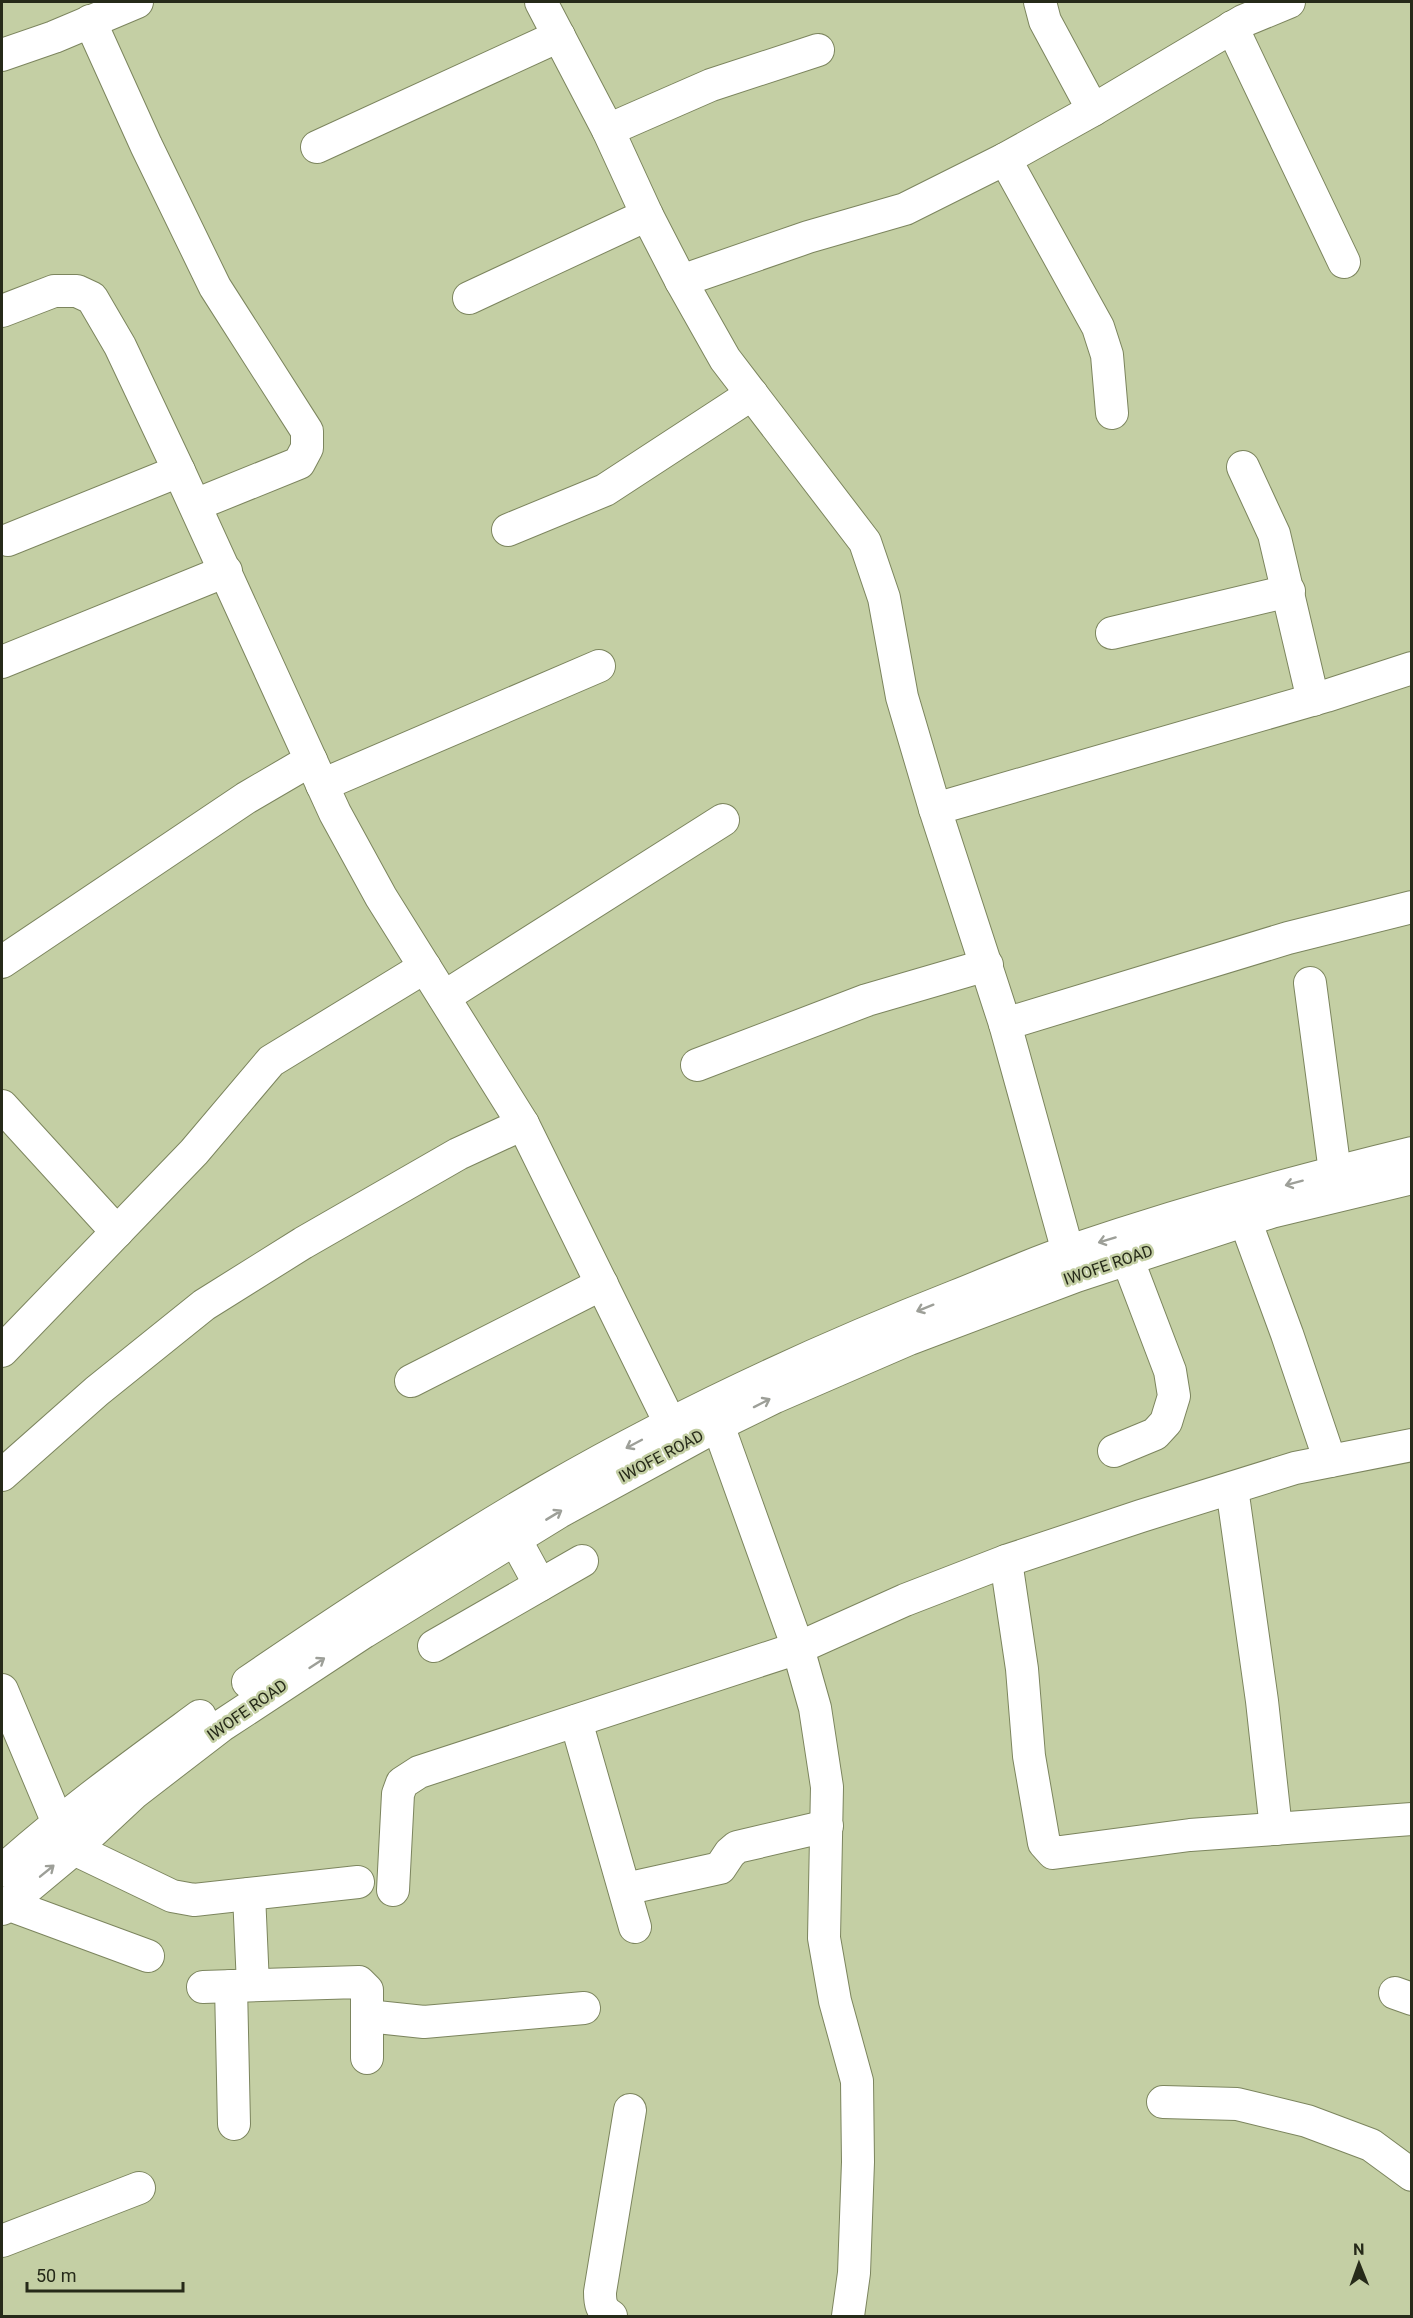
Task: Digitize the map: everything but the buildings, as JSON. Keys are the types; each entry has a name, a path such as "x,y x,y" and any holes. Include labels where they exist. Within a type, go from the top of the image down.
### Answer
{"street":[{"path":"2,56 137,2"},
{"path":"541,2 608,130 647,216 725,359 866,542 884,598 902,697 935,809 1005,1024 1068,1252"},
{"path":"1040,2 1045,21 1093,110"},
{"path":"681,281 808,237 904,209 1005,159 1093,110 1232,27 1289,2"},
{"path":"90,21 215,287 307,431 307,448 298,463 195,505"},
{"path":"1232,27 1344,261"},
{"path":"317,147 559,36"},
{"path":"608,130 711,86 818,50"},
{"path":"1005,159 1098,327 1107,356 1112,413"},
{"path":"469,298 647,216"},
{"path":"2,311 54,291 76,291 92,298 120,346 179,471 335,813 381,897 524,1124 670,1425"},
{"path":"508,530 605,490 752,394"},
{"path":"1243,467 1274,534 1313,700"},
{"path":"8,540 179,471"},
{"path":"2,662 226,571"},
{"path":"1112,633 1289,591"},
{"path":"2,962 246,798 599,666"},
{"path":"935,809 1313,700 1412,668"},
{"path":"444,997 723,820"},
{"path":"1005,1024 1288,938 1412,907"},
{"path":"697,1065 867,1000 987,965"},
{"path":"2,1351 194,1152 271,1061 425,967"},
{"path":"1311,983 1335,1172"},
{"path":"2,1106 117,1232"},
{"path":"2,1475 97,1391 204,1305 303,1243 448,1160 524,1124"},
{"name":"IWOFE ROAD","path":"4,1906 66,1836 210,1708 351,1612 548,1490 765,1377 901,1318 1068,1252 1252,1195 1412,1153"},
{"name":"IWOFE ROAD","path":"3,1865 66,1836 134,1793 222,1726 364,1632 559,1512 718,1425 775,1397 909,1339 1127,1258 1271,1212 1412,1178"},
{"path":"1245,1220 1330,1461"},
{"path":"1114,1451 1155,1434 1166,1422 1174,1396 1170,1371 1127,1258"},
{"path":"411,1381 602,1284"},
{"path":"718,1425 798,1648 816,1719 827,1787 824,1938 835,2001 856,2081 858,2162 854,2273 848,2316"},
{"path":"393,1890 398,1794 402,1783 419,1772 798,1648 905,1600 1006,1562 1141,1516 1295,1468 1412,1444"},
{"path":"1232,1488 1262,1701 1276,1829"},
{"path":"515,1539 540,1585"},
{"path":"486,1557 510,1603"},
{"path":"434,1646 582,1561"},
{"path":"1006,1562 1022,1669 1029,1756 1044,1842 1053,1853 1190,1835 1412,1819"},
{"path":"2,1690 66,1836 172,1896 194,1900 358,1881"},
{"path":"576,1721 635,1927"},
{"path":"625,1889 720,1868 737,1847 827,1826"},
{"path":"234,2124 229,1986 249,1894"},
{"path":"4,1906 148,1956"},
{"path":"229,1986 359,1982 367,1990 367,2058"},
{"path":"367,2016 424,2022 584,2008"},
{"path":"1163,2102 1237,2104 1307,2121 1371,2145 1412,2175"},
{"path":"611,2316 605,2313 600,2304 600,2292 630,2110"},
{"path":"2,2241 139,2188"}]}
